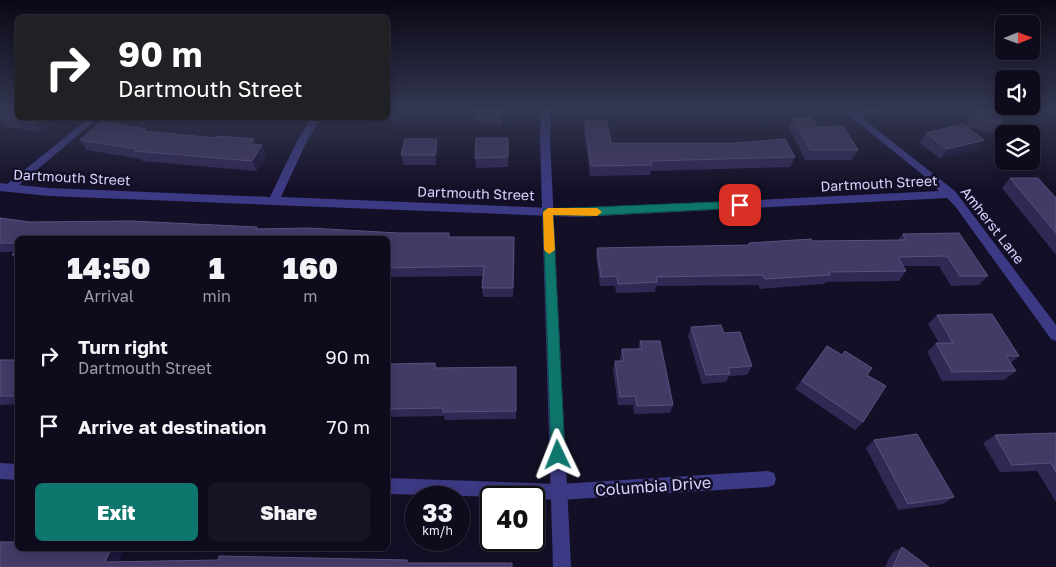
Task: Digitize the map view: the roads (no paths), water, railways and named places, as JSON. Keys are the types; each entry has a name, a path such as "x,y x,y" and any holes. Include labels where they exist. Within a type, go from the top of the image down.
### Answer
{"street":[{"path":"4,188 72,135"},
{"path":"274,201 306,135"},
{"path":"545,135 562,567"},
{"name":"Amherst Lane","path":"878,135 951,194 981,230 1056,335"},
{"name":"Dartmouth Street","path":"4,188 548,212 587,212 951,194"},
{"path":"0,471 15,472"},
{"name":"Columbia Drive","path":"390,486 559,492 768,479"}]}
